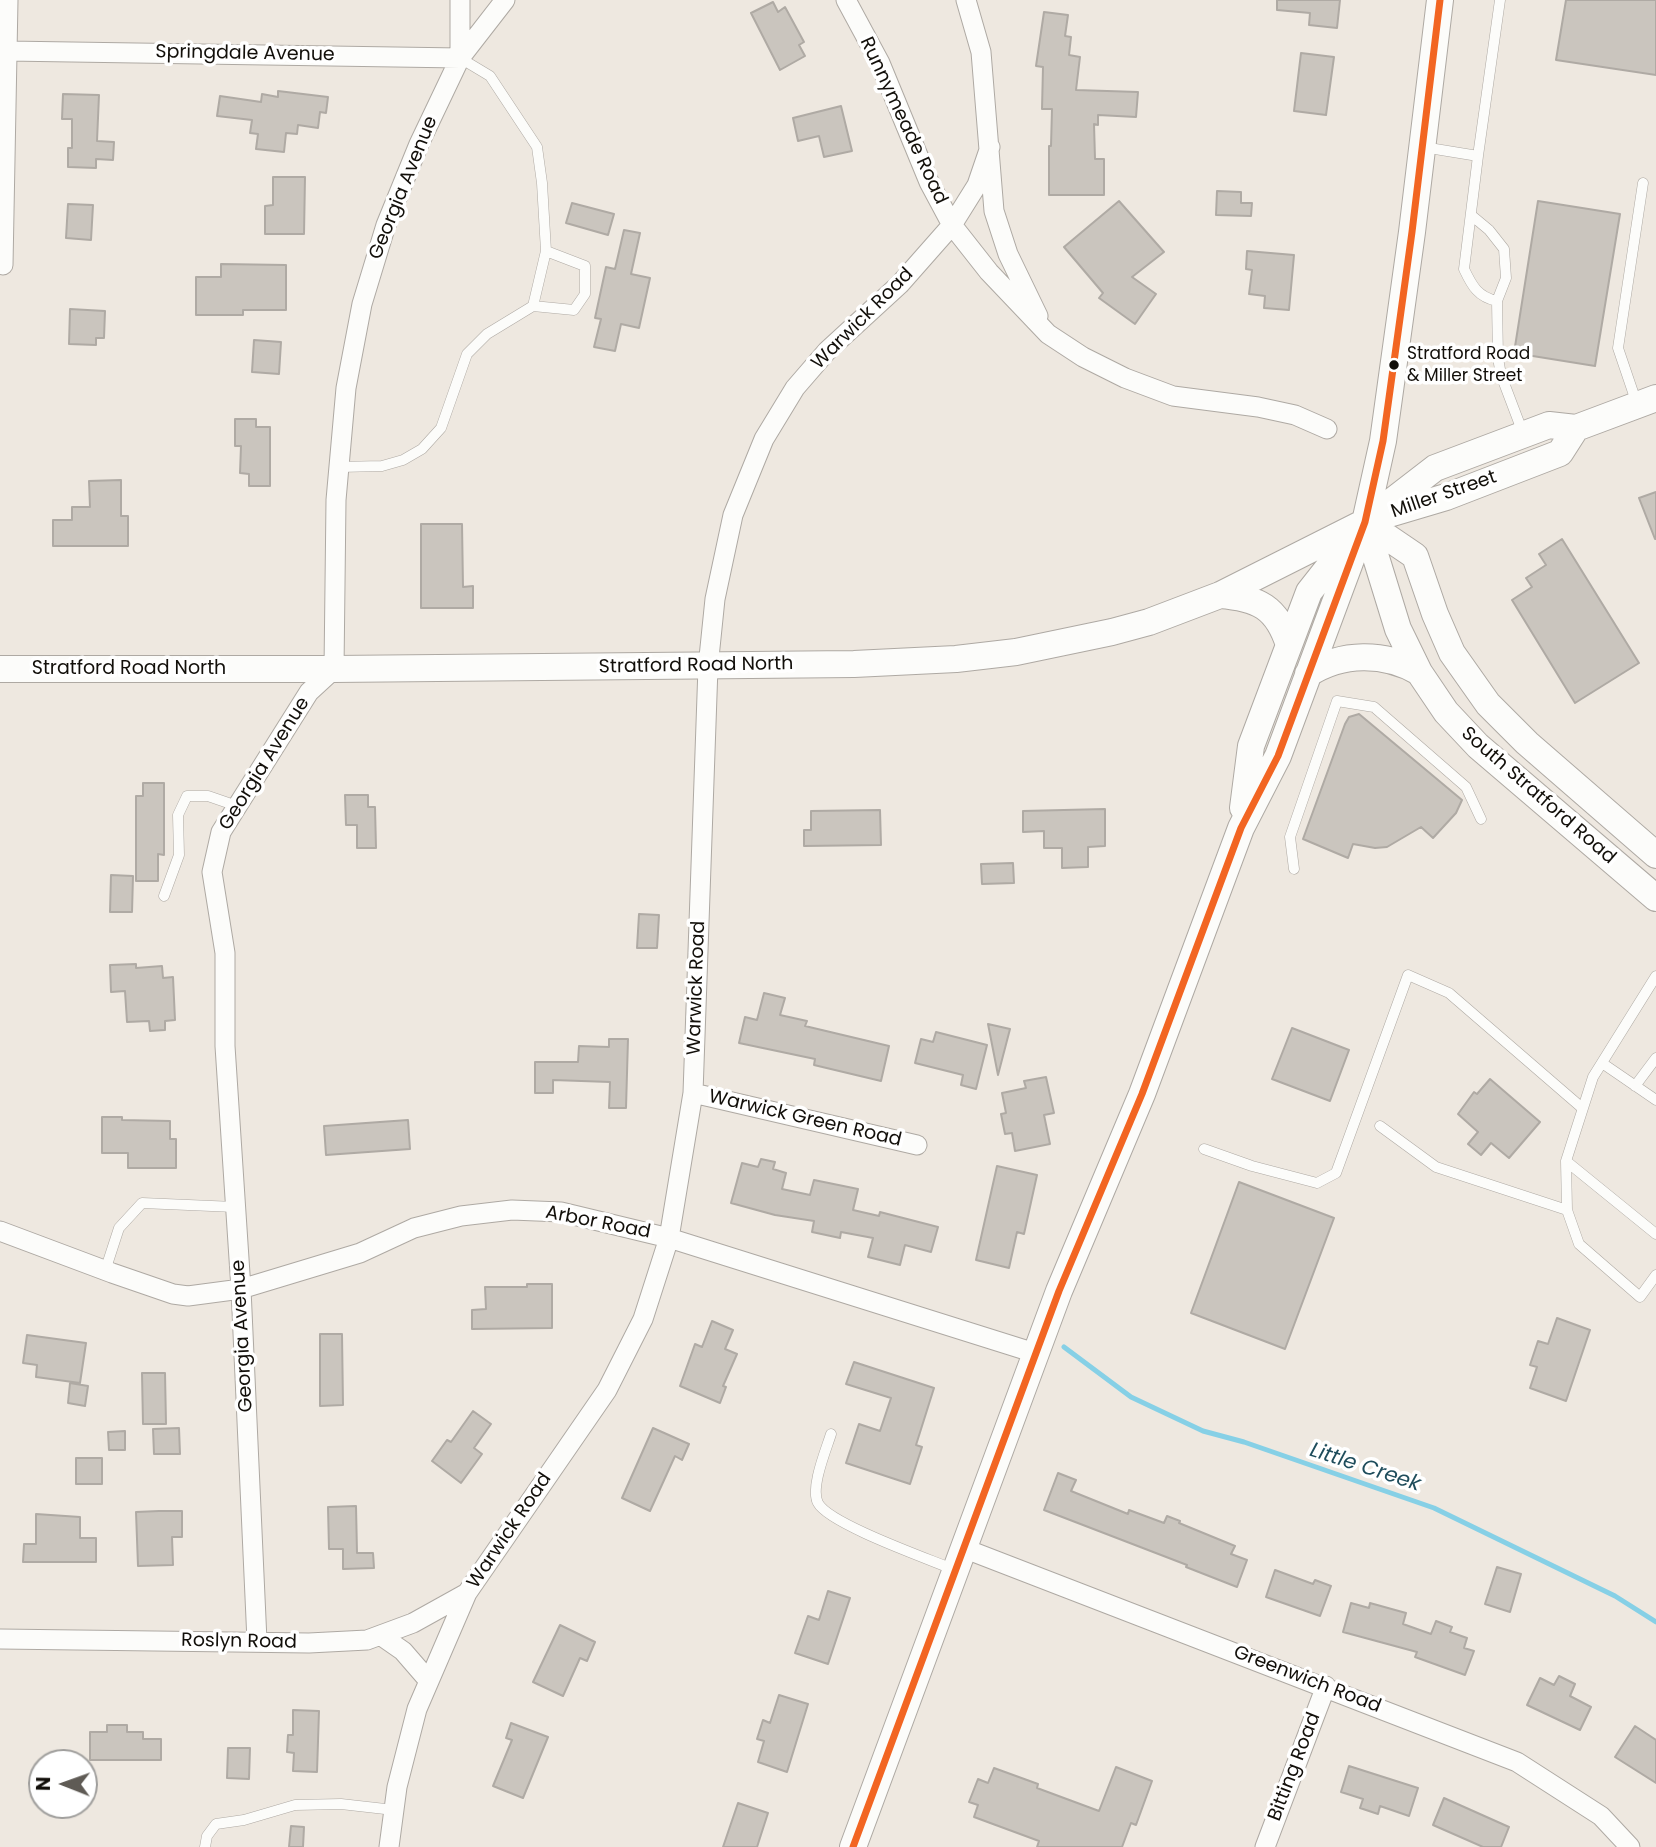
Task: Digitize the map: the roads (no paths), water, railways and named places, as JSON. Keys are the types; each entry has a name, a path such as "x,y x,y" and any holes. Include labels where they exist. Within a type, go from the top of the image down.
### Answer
{"main road":[{"path":"853,1847 1035,1353 1142,1094 1241,828 1278,756 1365,522 1383,441 1440,0"},
{"name":"Miller Street","path":"1365,522 1435,468 1549,425 1576,428 1646,401"},
{"name":"Miller Street","path":"1365,522 1446,497 1560,453 1576,428"},
{"path":"1241,828 1251,746 1309,592 1365,522"},
{"name":"Stratford Road North","path":"0,669 708,667 909,662 998,655 1149,622 1252,581 1365,522"},
{"name":"South Stratford Road","path":"1365,522 1398,629 1419,673 1446,712 1469,738 1656,898"},
{"name":"South Stratford Road","path":"1365,522 1415,556 1452,653 1488,704 1536,751 1656,855"},
{"path":"1220,595 1243,597 1269,609 1279,620 1289,645"},
{"path":"1308,674 1334,660 1369,658 1392,659 1419,673"}],"street":[{"path":"3,265 8,0"},
{"name":"Georgia Avenue","path":"257,1641 225,1046 225,953 212,872 220,832 309,692 334,669 336,500 346,388 366,290 386,225 419,144 460,58 460,0"},
{"path":"460,58 505,0"},
{"name":"Runnymeade Road","path":"846,0 880,63 929,183 952,225 989,272 1048,334 1093,363 1173,396 1258,407 1295,415 1327,429"},
{"path":"965,0 981,51 993,211 1008,254 1048,334"},
{"name":"Springdale Avenue","path":"7,51 460,58"},
{"name":"Warwick Road","path":"389,1847 397,1787 417,1709 467,1593 607,1390 643,1319 669,1238 693,1093 708,667 715,599 733,514 764,439 795,388 827,351 900,284 952,225 977,184 990,147"},
{"name":"Warwick Green Road","path":"693,1093 917,1145"},
{"name":"Arbor Road","path":"0,1231 105,1271 173,1294 188,1296 240,1289 360,1253 414,1228 461,1216 512,1210 561,1213 669,1238 1035,1353"},
{"name":"Greenwich Road","path":"959,1559 1326,1686 1517,1762 1601,1816 1630,1847"},
{"name":"Roslyn Road","path":"0,1639 309,1643 367,1640 413,1623 467,1593"},
{"path":"380,1635 403,1651 429,1681"},
{"name":"Bitting Road","path":"1265,1847 1326,1686"}],"lane":[{"path":"1497,301 1486,299 1472,287 1464,270 1500,0"},
{"path":"460,58 489,76 537,148 546,251 533,306"},
{"path":"1422,147 1478,156"},
{"path":"1643,183 1619,348 1646,401"},
{"path":"1471,215 1489,230 1504,249 1506,278 1497,301 1501,374 1524,434"},
{"path":"339,467 382,466 403,460 422,449 441,428 467,354 487,334 533,306 574,310 585,293 585,266 546,251"},
{"path":"1294,869 1290,837 1337,701 1374,707 1466,787 1481,819"},
{"path":"164,896 179,855 178,815 187,796 208,796 237,806"},
{"path":"1204,1149 1252,1166 1317,1183 1336,1173 1408,975 1449,993 1581,1107"},
{"path":"1655,982 1593,1077 1581,1107 1566,1160 1567,1210 1579,1244 1640,1297 1656,1275"},
{"path":"1635,1086 1656,1058"},
{"path":"1602,1063 1656,1100"},
{"path":"1380,1126 1436,1167 1567,1210"},
{"path":"1566,1160 1656,1234"},
{"path":"105,1271 119,1228 142,1203 235,1207"},
{"path":"831,1434 815,1489 817,1502 826,1513 848,1525 959,1559"},
{"path":"205,1847 207,1836 216,1824 244,1820 295,1805 341,1804 394,1810"}],"waterway":[{"name":"Little Creek","path":"1064,1347 1131,1397 1203,1431 1244,1442 1434,1508 1615,1596 1656,1622"}],"place":[{"name":"Stratford Road & Miller Street","path":"1394,365"}]}
